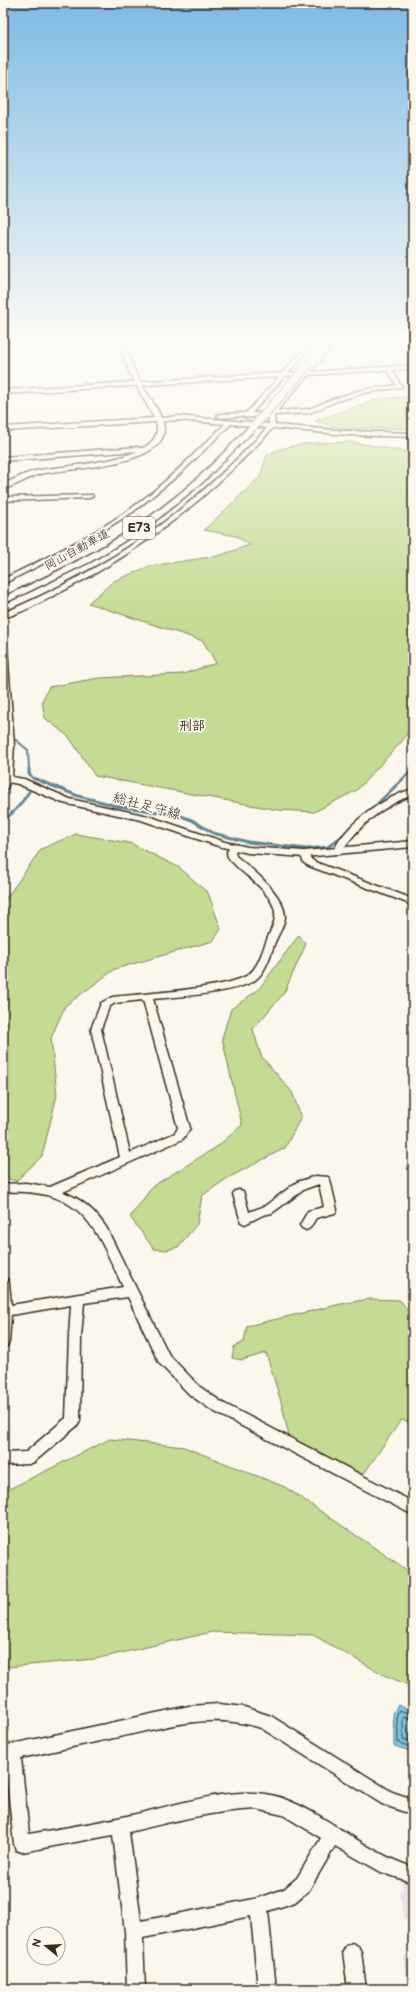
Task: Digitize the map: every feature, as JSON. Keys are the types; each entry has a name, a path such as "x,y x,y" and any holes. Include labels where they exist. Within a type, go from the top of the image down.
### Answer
{"highway":[{"name":"岡山自動車道","path":"3,595 90,552 156,509 239,436"},
{"name":"岡山自動車道","path":"3,601 97,554 164,511 190,490 241,436"}],"main road":[{"path":"3,487 34,474 114,461 145,451 161,436"},
{"name":"総社足守線","path":"3,648 5,778 20,781 67,801 144,818 234,847 262,852 304,854 413,844"}],"street":[{"path":"3,582 78,544 128,514 166,484 218,436"},
{"path":"3,616 27,606 93,573 144,543 221,480 263,436"},
{"path":"3,459 138,449 145,451"},
{"path":"67,455 76,467"},
{"path":"3,499 90,496"},
{"path":"128,514 137,516"},
{"path":"157,522 167,525"},
{"path":"337,852 338,845 385,804 413,792"},
{"path":"126,1158 96,1029 105,1005 112,1000 216,987 242,982 251,977 260,966 278,926 280,915 279,906 271,894 250,872 232,858 234,847"},
{"path":"304,854 307,861 312,864 413,902"},
{"path":"51,1192 179,1136 184,1128 147,996"},
{"path":"239,1194 245,1219 261,1211 268,1210 305,1182 315,1179 324,1180 331,1210 312,1214 306,1225"},
{"path":"3,1188 28,1188 51,1192 73,1202 89,1213 102,1230 164,1359 195,1391 218,1407 413,1509"},
{"path":"3,1283 3,1342"},
{"path":"4,1310 131,1291"},
{"path":"3,1459 29,1458 73,1420 75,1336 78,1299"},
{"path":"413,1806 388,1798 265,1722 244,1715 219,1712 189,1714 8,1753 22,1844 120,1826 209,1806 270,1802 293,1811 392,1870 413,1875"},
{"path":"120,1826 134,1932 136,1989"},
{"path":"134,1932 259,1906 289,1896 304,1884 332,1835"},
{"path":"259,1906 267,1989"},
{"path":"352,1952 357,1989"}],"shaded area":[{"path":"401,1879 413,1881 413,1940 410,1921 404,1919 399,1892 403,1889"},
{"path":"413,1950 413,1988 409,1985 404,1957"}],"green space":[{"path":"352,442 413,453 413,724 403,740 357,790 314,812 278,810 95,776 69,737 45,718 42,701 49,687 99,678 183,674 216,663 203,641 88,603 114,581 150,566 218,556 250,545 236,536 204,530 260,477 267,455 277,450 298,445"},
{"path":"76,834 130,843 180,868 208,893 221,929 213,941 115,969 65,1006 51,1038 57,1095 42,1156 16,1181 3,1177 3,1008 7,1005 3,1002 3,903 41,849"},
{"path":"299,935 306,944 284,993 253,1029 261,1056 292,1092 301,1117 285,1148 226,1179 202,1196 197,1224 178,1247 167,1250 154,1249 130,1217 153,1186 218,1146 242,1125 222,1038 231,1009 258,990"},
{"path":"369,1299 400,1300 413,1317 413,1423 401,1420 363,1475 289,1437 282,1405 266,1353 242,1360 232,1358 234,1347 244,1342 247,1326"},
{"path":"110,1439 184,1447 285,1487 413,1574 413,1687 384,1675 313,1635 212,1632 95,1659 7,1667 3,1651 3,1492"}],"water":[{"path":"398,1705 413,1711 413,1752 394,1746 393,1713"}],"waterway":[{"path":"16,740 28,750 29,770"},
{"path":"368,813 413,769 412,770"},
{"path":"29,770 29,774 33,778 78,796 118,806 178,815 192,820 213,833 248,842 306,849 328,847 346,833"},
{"path":"3,822 19,806 29,792"}],"tunnel":[{"path":"137,516 157,522"}],"district":[{"name":"刑部","path":"192,726"}]}
